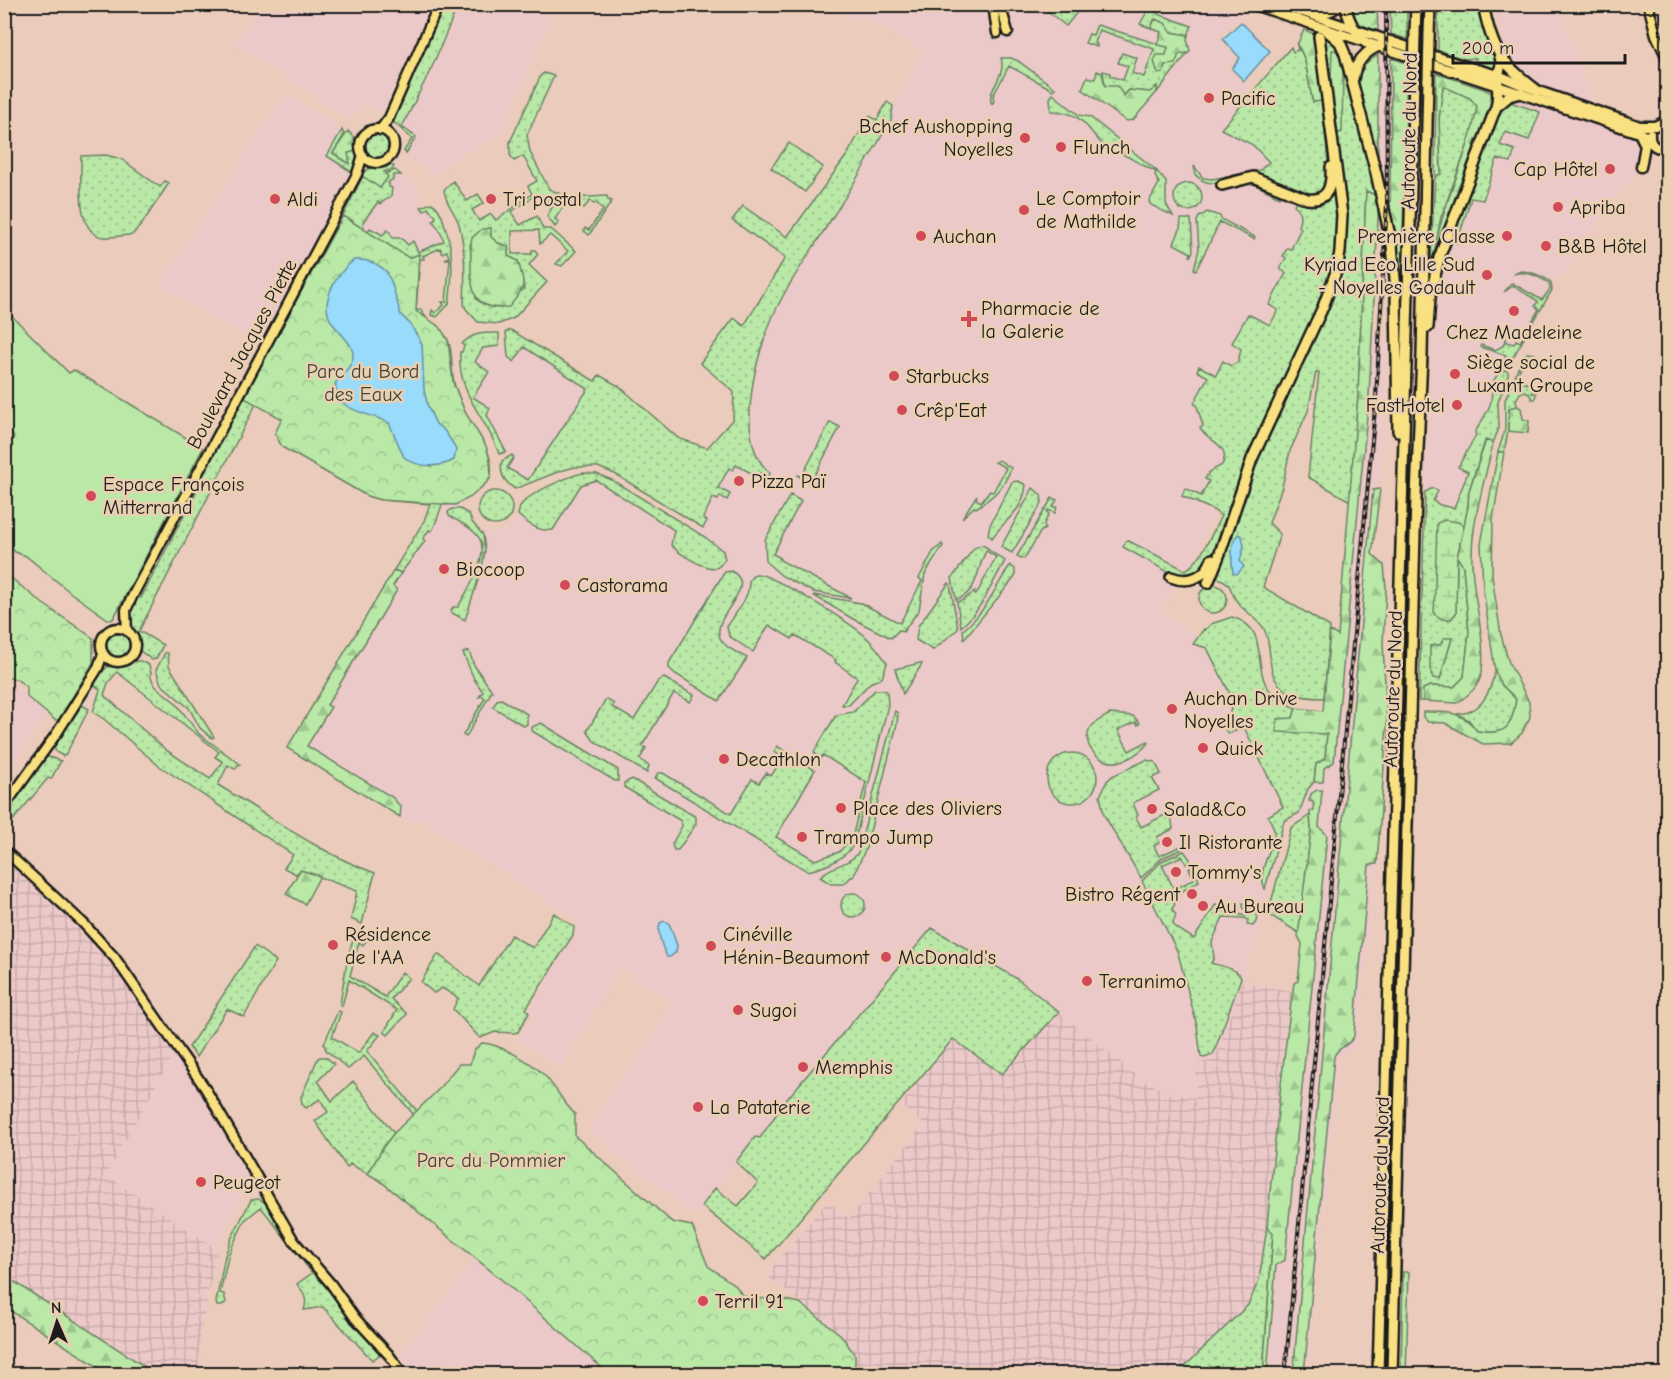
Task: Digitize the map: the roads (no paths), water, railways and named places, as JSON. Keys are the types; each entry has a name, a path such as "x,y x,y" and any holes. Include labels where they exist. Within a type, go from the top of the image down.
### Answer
{"highway":[{"path":"1299,11 1328,12 1340,4"},
{"path":"1346,4 1348,16 1366,43"},
{"name":"Autoroute du Nord","path":"1378,1374 1416,4"},
{"name":"Autoroute du Nord","path":"1392,1374 1430,4"},
{"path":"1483,4 1492,42 1500,57 1517,76 1538,91"},
{"path":"1321,32 1342,46 1376,173 1392,245 1396,290 1398,430 1403,445"},
{"path":"1208,583 1259,442 1323,307 1337,269 1342,215 1321,32"},
{"path":"1353,84 1358,62 1377,46 1392,42"},
{"path":"1422,355 1427,345 1430,298 1439,258 1496,108 1498,75 1502,66 1500,57"},
{"path":"1451,71 1467,71 1491,78 1498,75"},
{"path":"1496,108 1506,98 1520,93"},
{"path":"1222,184 1253,177 1302,197 1316,200 1324,196 1330,188 1333,147"},
{"path":"1171,577 1191,580 1204,573 1217,546 1224,539"}],"main road":[{"path":"380,130 389,118 439,4"},
{"path":"996,4 997,33"},
{"path":"996,4 1005,20 1008,32"},
{"path":"1005,20 1006,4"},
{"path":"1251,4 1321,32 1377,46 1650,138"},
{"path":"1279,4 1498,75 1640,126 1663,124"},
{"path":"1648,4 1656,35 1668,60"},
{"path":"389,118 390,135 394,145 392,155 385,161 373,162 363,155 360,147 362,138 368,132 380,130 390,135"},
{"path":"1663,124 1651,131 1651,143 1657,148 1668,147"},
{"path":"1639,133 1645,145 1641,167"},
{"name":"Boulevard Jacques Piette","path":"116,629 357,174 363,155"},
{"name":"Boulevard Jacques Piette","path":"357,174 373,162"},
{"path":"98,668 113,661 123,661 129,658 134,651 134,640 127,631 125,615"},
{"path":"113,661 104,654 101,645 104,637 116,629 127,631"},
{"path":"4,807 46,750 98,668 104,654"},
{"path":"4,850 83,923 115,958 205,1088 271,1201 312,1255 318,1269 360,1314 403,1374"}],"water":[{"path":"1241,22 1270,51 1244,81 1232,69 1240,58 1223,39"},
{"path":"354,260 372,263 388,273 401,315 411,325 422,344 424,390 428,407 436,424 444,430 456,450 454,460 448,463 429,466 409,461 404,457 389,423 354,410 340,400 336,392 336,382 349,366 353,355 348,342 329,316 328,298 336,280"},
{"path":"1238,534 1242,536 1244,546 1240,561 1244,567 1237,574 1233,573 1232,547"},
{"path":"664,921 669,923 677,945 676,952 670,957 667,957 660,936 660,923"}],"railway":[{"path":"1285,1374 1376,398 1387,203 1386,4"}],"place":[{"name":"Pacific","path":"1209,98"},
{"name":"Bchef Aushopping Noyelles","path":"1025,138"},
{"name":"Flunch","path":"1061,147"},
{"name":"Cap Hôtel","path":"1610,169"},
{"name":"Aldi","path":"275,199"},
{"name":"Tri postal","path":"491,199"},
{"name":"Apriba","path":"1558,207"},
{"name":"Le Comptoir de Mathilde","path":"1024,210"},
{"name":"Auchan","path":"921,236"},
{"name":"Première Classe","path":"1507,236"},
{"name":"B&B Hôtel","path":"1546,246"},
{"name":"Kyriad Eco Lille Sud - Noyelles Godault","path":"1487,275"},
{"name":"Chez Madeleine","path":"1514,311"},
{"name":"Pharmacie de la Galerie","path":"969,319"},
{"name":"Siège social de Luxant Groupe","path":"1455,374"},
{"name":"Starbucks","path":"894,376"},
{"name":"FastHotel","path":"1457,405"},
{"name":"Crêp'Eat","path":"902,410"},
{"name":"Pizza Paï","path":"739,481"},
{"name":"Espace François Mitterrand","path":"91,496"},
{"name":"Biocoop","path":"444,569"},
{"name":"Castorama","path":"565,585"},
{"name":"Auchan Drive Noyelles","path":"1172,709"},
{"name":"Quick","path":"1203,748"},
{"name":"Decathlon","path":"724,759"},
{"name":"Place des Oliviers","path":"841,808"},
{"name":"Salad&Co","path":"1152,809"},
{"name":"Trampo Jump","path":"802,837"},
{"name":"Il Ristorante","path":"1167,842"},
{"name":"Tommy's","path":"1176,872"},
{"name":"Bistro Régent","path":"1192,894"},
{"name":"Au Bureau","path":"1203,906"},
{"name":"Résidence de l'AA","path":"333,945"},
{"name":"Cinéville Hénin-Beaumont","path":"711,946"},
{"name":"McDonald's","path":"886,957"},
{"name":"Terranimo","path":"1087,981"},
{"name":"Sugoi","path":"738,1010"},
{"name":"Memphis","path":"803,1067"},
{"name":"La Pataterie","path":"698,1107"},
{"name":"Peugeot","path":"201,1182"},
{"name":"Terril 91","path":"703,1301"}],"park label":[{"name":"Parc du Bord des Eaux","path":"363,382"},
{"name":"Parc du Pommier","path":"491,1160"}]}
